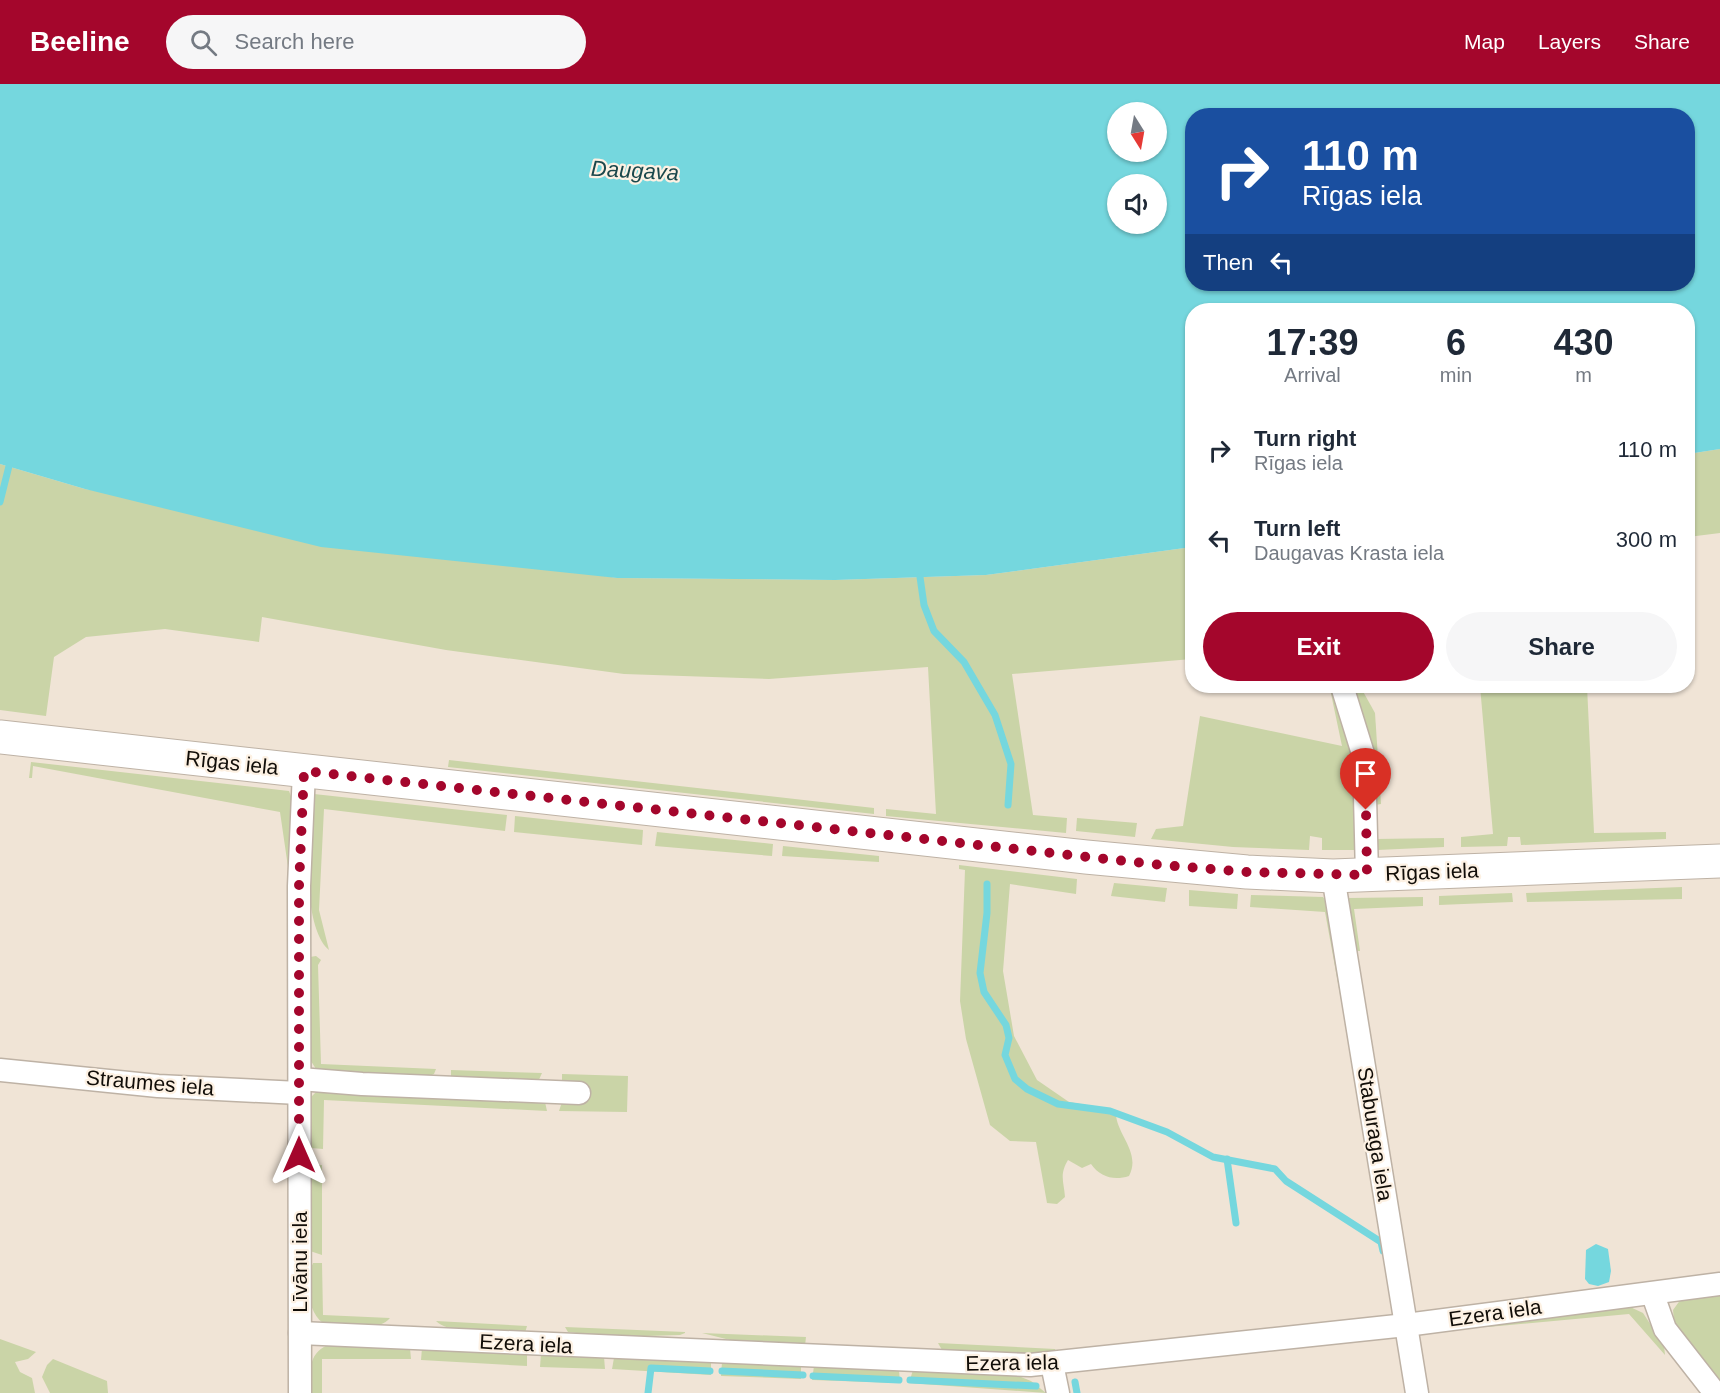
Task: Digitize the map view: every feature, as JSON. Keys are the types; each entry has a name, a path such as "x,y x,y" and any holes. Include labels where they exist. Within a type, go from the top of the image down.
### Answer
{"main road":[{"name":"Rīgas iela","path":"0,737 1141,863 1333,876 1720,861"}],"street":[{"path":"1344,693 1364,757 1367,875"},
{"name":"Līvānu iela","path":"300,1393 299,886 304,771"},
{"name":"Staburaga iela","path":"1333,876 1417,1393"},
{"name":"Straumes iela","path":"0,1070 158,1086 374,1085 579,1094"},
{"name":"Ezera iela","path":"300,1333 982,1365 1052,1364 1406,1325 1600,1299 1653,1295 1720,1284"},
{"path":"1653,1295 1665,1329 1715,1393"},
{"path":"1052,1364 1058,1393"}],"green space":[{"path":"1720,449 1720,533 1695,536 1695,453"},
{"path":"0,464 85,489 617,578 835,580 986,575 1185,548 1185,660 1012,674 1033,815 1067,818 1066,833 886,816 886,809 936,814 928,667 769,679 624,674 446,650 262,617 259,642 165,629 86,637 54,657 46,716 0,710"},
{"path":"1331,693 1337,693 1354,737 1355,850 1322,850 1322,838 1310,836 1309,850 1233,847 1151,839 1156,829 1183,826 1200,716 1342,746"},
{"path":"1354,693 1364,693 1375,713 1381,804 1375,805"},
{"path":"1481,693 1587,693 1594,833 1666,832 1666,839 1521,845 1520,837 1508,837 1507,846 1461,847 1461,837 1493,834"},
{"path":"449,760 874,808 874,814 448,767"},
{"path":"31,762 289,791 292,799 288,919 288,867 280,812 33,766 32,778 29,778"},
{"path":"314,794 507,815 505,831 324,809 319,910 329,950 320,938 310,899 308,852"},
{"path":"515,816 643,830 642,845 514,832"},
{"path":"1077,818 1137,823 1135,837 1076,831"},
{"path":"657,832 773,844 772,856 655,846"},
{"path":"1444,838 1444,847 1377,850 1375,839"},
{"path":"783,846 879,856 879,862 782,856"},
{"path":"959,865 1077,879 1076,894 1010,884 1003,971 1014,1036 1037,1080 1069,1102 1116,1110 1119,1126 1132,1158 1129,1176 1108,1177 1091,1164 1082,1168 1068,1160 1063,1174 1065,1197 1057,1204 1047,1203 1036,1142 1010,1141 990,1125 966,1039 960,1001 965,870 959,869"},
{"path":"1114,883 1167,888 1165,902 1111,896"},
{"path":"1682,887 1682,899 1527,902 1526,893"},
{"path":"1189,890 1238,894 1237,909 1189,906"},
{"path":"1512,893 1513,902 1439,905 1439,896"},
{"path":"1251,895 1323,897 1327,903 1358,1093 1325,912 1250,907"},
{"path":"1423,897 1423,906 1354,909 1360,951 1352,951 1349,898"},
{"path":"316,956 321,960 318,965 321,1064 436,1069 434,1074 423,1079 316,1069 309,1058 309,962 310,957"},
{"path":"451,1070 542,1073 537,1084 451,1077"},
{"path":"562,1074 628,1076 627,1112 559,1111 562,1102"},
{"path":"318,1090 545,1102 547,1111 324,1100 323,1149 311,1148 311,1097"},
{"path":"310,1165 322,1165 322,1255 310,1251"},
{"path":"313,1263 322,1263 323,1315 390,1318 384,1323 368,1326 323,1323 314,1311 309,1295 310,1270"},
{"path":"1720,1292 1720,1383 1684,1340 1678,1330 1673,1310 1681,1299"},
{"path":"1626,1305 1643,1313 1664,1345 1665,1355 1629,1314 1488,1327 1486,1320"},
{"path":"436,1321 527,1326 525,1333 478,1332 453,1329"},
{"path":"565,1327 685,1333 613,1337 568,1332"},
{"path":"702,1333 806,1337 805,1346 758,1347"},
{"path":"0,1339 36,1352 28,1359 15,1362 20,1372 32,1378 35,1393 0,1393"},
{"path":"938,1343 1055,1349 1056,1352 1054,1355 942,1350"},
{"path":"328,1345 410,1348 411,1359 322,1359 322,1393 311,1393 310,1371 313,1359 316,1353"},
{"path":"422,1348 527,1353 527,1366 421,1360"},
{"path":"541,1354 604,1357 605,1369 540,1367"},
{"path":"614,1358 711,1362 711,1375 612,1369"},
{"path":"53,1359 107,1381 108,1393 50,1393 42,1377 47,1365"},
{"path":"722,1362 801,1366 801,1379 721,1376"},
{"path":"814,1366 899,1370 900,1383 812,1380"},
{"path":"913,1370 1016,1375 1031,1381 1046,1393 909,1383"}],"water":[{"name":"Daugava","path":"0,84 1720,84 1720,449 1695,453 1695,303 1185,303 1185,548 986,575 835,580 617,578 321,547 85,489 0,464"},
{"path":"1596,1244 1608,1249 1611,1271 1609,1282 1598,1286 1589,1284 1585,1279 1586,1250"}],"waterway":[{"path":"0,502 9,466"},
{"path":"920,577 924,605 934,631 964,662 995,715 1011,764 1008,805"},
{"path":"987,884 987,913 980,973 984,992 1006,1025 1009,1038 1005,1055 1015,1079 1027,1089 1058,1104 1110,1111 1167,1132 1213,1157 1275,1169 1286,1181 1381,1242 1383,1251"},
{"path":"1227,1159 1236,1223"},
{"path":"648,1393 651,1368 710,1371"},
{"path":"722,1371 803,1375"},
{"path":"813,1376 899,1380"},
{"path":"910,1380 1036,1386"},
{"path":"1075,1382 1077,1393"}],"route":[{"path":"299,1155 299,886 304,771 1141,863 1247,872 1333,876 1367,875 1366,810"}]}
